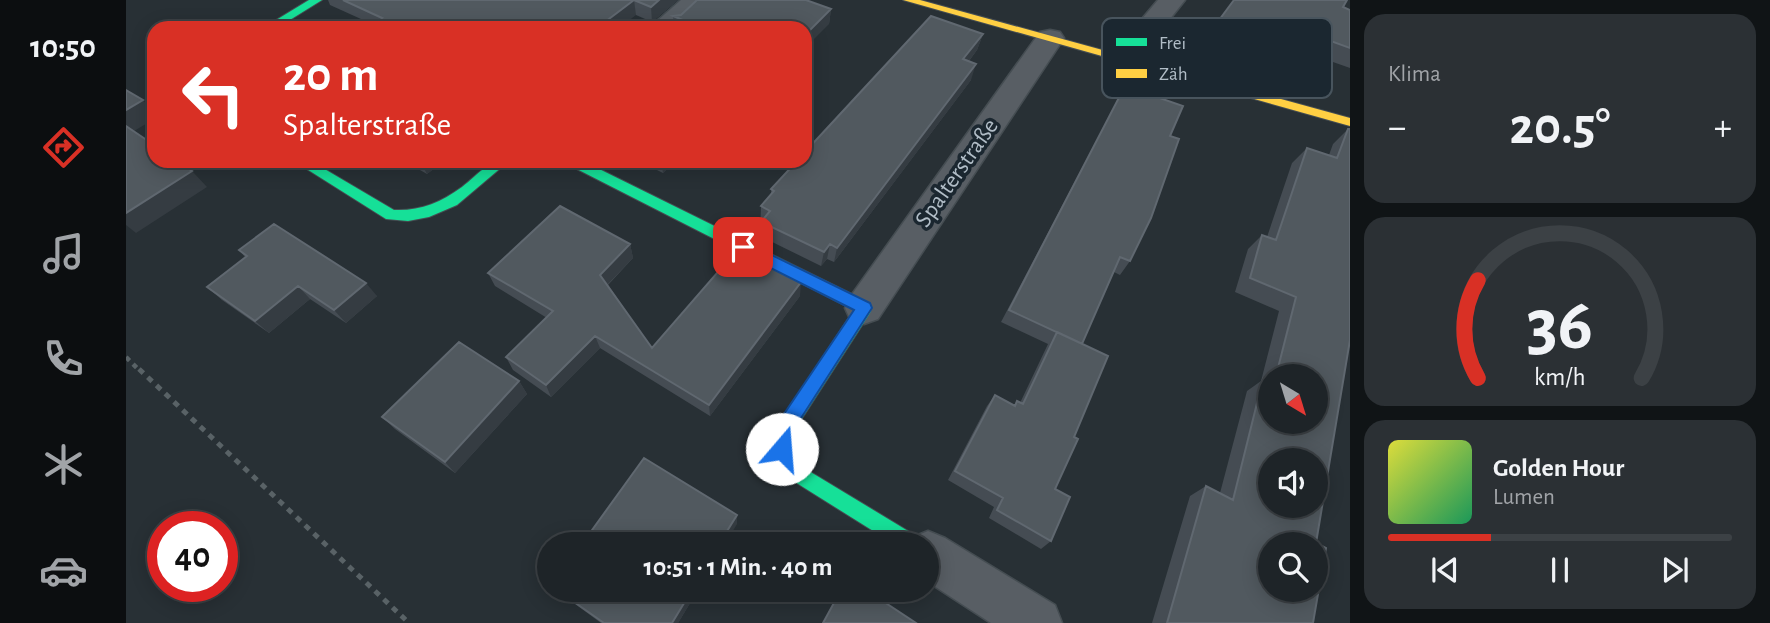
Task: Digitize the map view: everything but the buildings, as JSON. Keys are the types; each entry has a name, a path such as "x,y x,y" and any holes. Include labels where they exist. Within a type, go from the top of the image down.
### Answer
{"street":[{"path":"281,21 317,0"},
{"path":"672,21 697,0"},
{"path":"908,0 1102,52"},
{"path":"1157,18 1172,0"},
{"name":"Spalterstraße","path":"892,532 793,471 782,449 790,420 1050,38"},
{"path":"1265,98 1350,122"},
{"path":"313,168 391,215 405,219 423,218 442,210 493,168"},
{"path":"586,168 864,308"},
{"path":"939,562 1037,623"}],"path":[{"path":"126,357 409,623"}],"traffic: fast":[{"path":"281,21 317,0"},
{"path":"313,168 391,215 408,216 424,213 452,201 494,168"},
{"path":"586,168 864,308 791,420 782,449 793,471 892,532"}],"traffic: slow":[{"path":"908,0 1102,54"},
{"path":"1263,98 1350,122"}],"route":[{"path":"743,247 864,308 790,420 782,449"}]}
